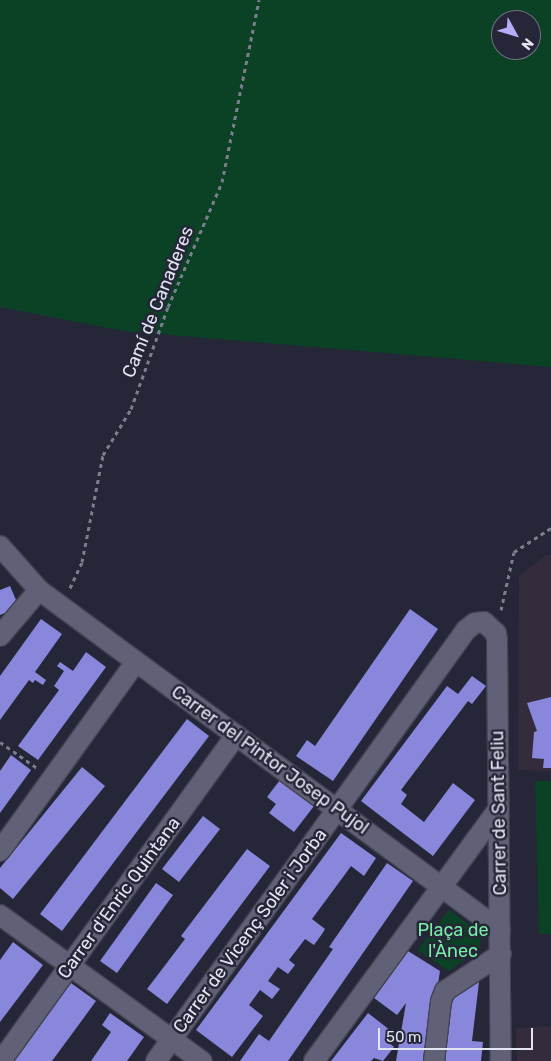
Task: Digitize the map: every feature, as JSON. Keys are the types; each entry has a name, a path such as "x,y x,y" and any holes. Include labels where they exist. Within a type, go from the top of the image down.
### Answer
{"street":[{"name":"Carrer del Pintor Josep Pujol","path":"1,548 39,590 500,930"},
{"path":"0,636 39,590"},
{"name":"Carrer de Vicenç Soler i Jorba","path":"156,1061 466,630 475,623 484,622 496,632"},
{"name":"Carrer de Sant Feliu","path":"496,632 501,1061"},
{"path":"0,851 136,662"},
{"name":"Carrer d'Enric Quintana","path":"1,1061 236,736"},
{"path":"314,1061 499,808"},
{"path":"0,914 202,1061"},
{"path":"434,1061 441,1001 445,991 500,954"}],"path":[{"name":"Camí de Canaderes","path":"58,603 72,585 82,562 103,456 131,409 168,307 222,182 259,0"},
{"path":"496,632 514,552 551,528"},
{"path":"0,742 52,779"}],"shaded area":[{"path":"546,555 551,555 551,771 518,770 519,576"},
{"path":"551,1026 551,1061 517,1061 516,1028"}],"green space":[{"path":"0,0 551,0 551,367 123,331 0,307"},
{"path":"535,781 551,781 551,934 539,934"},
{"name":"Plaça de l'Ànec","path":"449,910 481,933 480,948 449,971 417,950"}],"building":[{"path":"10,586 19,607 0,615 0,590"},
{"path":"410,609 438,629 333,781 296,756 307,740 315,746"},
{"path":"41,619 62,634 35,672 46,680 43,685 35,680 33,683 29,680 0,720 0,676"},
{"path":"86,652 106,667 38,760 18,746 59,690 54,686 64,671 57,666 60,662 73,671"},
{"path":"472,676 486,686 472,704 468,701 401,790 407,795 401,804 424,822 453,783 475,800 433,856 361,801 447,686 458,694"},
{"path":"551,697 551,768 543,768 544,759 532,758 534,732 537,731 527,703"},
{"path":"187,719 209,736 62,931 40,914"},
{"path":"11,755 31,770 0,813 0,771"},
{"path":"82,767 105,786 13,899 0,888 0,868"},
{"path":"280,780 314,806 294,832 269,813 276,804 267,797"},
{"path":"203,816 220,829 179,882 162,869"},
{"path":"341,833 376,858 364,876 351,866 312,919 325,929 314,945 305,939 289,960 295,965 288,974 278,967 268,981 280,989 272,999 260,990 249,1005 263,1016 232,1057 196,1030"},
{"path":"247,849 270,866 167,1004 147,989 185,939 181,936"},
{"path":"387,863 413,881 288,1061 240,1061 259,1034 269,1041 333,949 329,947"},
{"path":"156,883 173,895 117,973 100,961"},
{"path":"13,942 43,965 0,1022 0,960"},
{"path":"408,951 440,971 426,1061 396,1061 406,1003 397,1015 374,998"},
{"path":"479,982 472,1041 483,1042 481,1061 444,1061 452,993"},
{"path":"71,983 96,1001 80,1023 52,1061 14,1061"},
{"path":"110,1013 144,1037 127,1061 91,1061 111,1032 102,1025"},
{"path":"368,1013 395,1034 389,1043 394,1047 383,1061 374,1058 371,1061 331,1061"}]}
